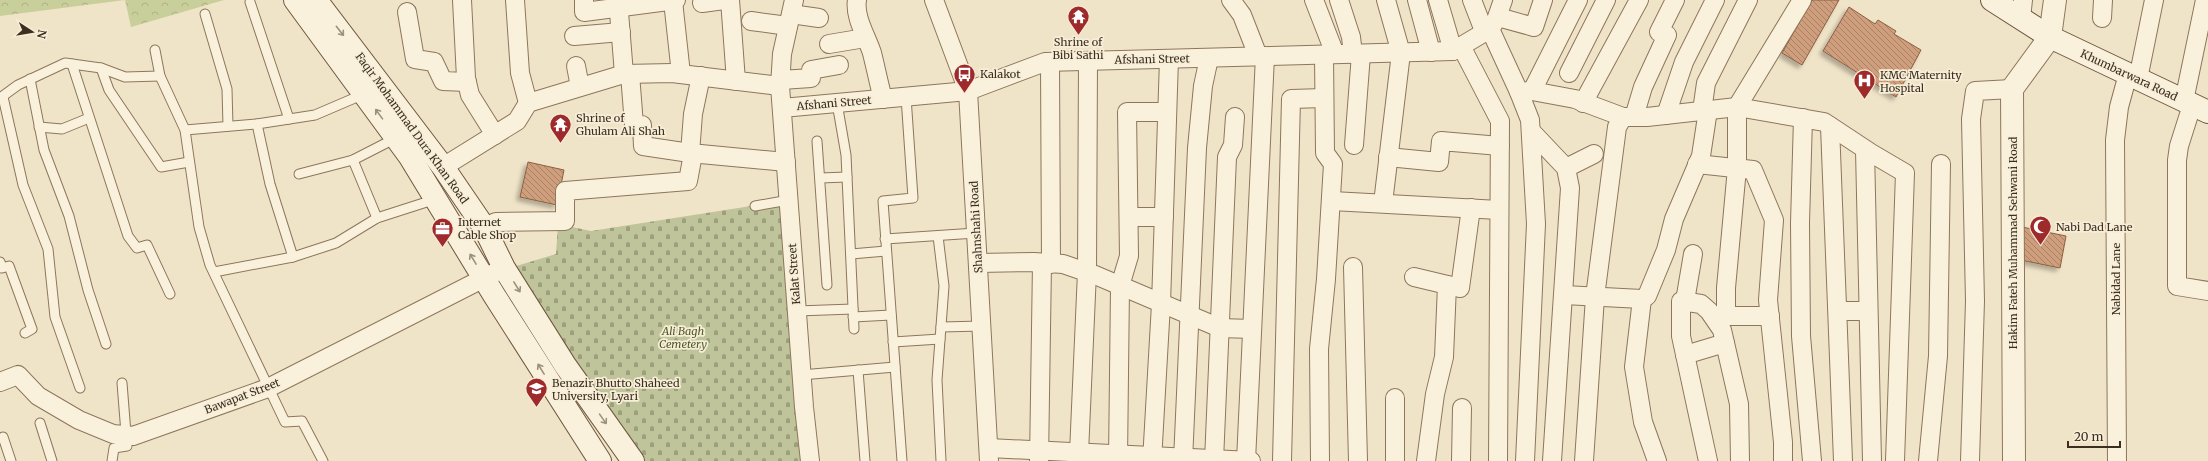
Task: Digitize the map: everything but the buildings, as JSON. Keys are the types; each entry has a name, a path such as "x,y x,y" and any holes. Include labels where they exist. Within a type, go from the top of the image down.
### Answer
{"main road":[{"name":"Faqir Mohammad Dura Khan Road","path":"295,0 372,89 443,167 484,227 504,268 565,365 633,461"},
{"name":"Faqir Mohammad Dura Khan Road","path":"316,0 372,89 396,138 436,199 600,461"},
{"name":"Khumbarwara Road","path":"1992,0 2022,9 2050,37 2195,106"},
{"path":"2012,90 2050,37 2055,0"},
{"name":"Hakim Fateh Muhammad Sehwani Road","path":"2012,90 2014,461"}],"street":[{"path":"462,0 467,82 470,95 495,135"},
{"path":"515,0 520,73 528,103"},
{"path":"584,0 584,12 619,3 675,1 681,74"},
{"path":"702,3 724,0"},
{"path":"730,0 736,81"},
{"path":"857,0 856,6 865,38 871,51 883,99"},
{"name":"Shahnshahi Road","path":"934,0 968,91 989,455"},
{"path":"1231,0 1242,15 1262,56 1246,461"},
{"path":"1314,0 1329,54 1324,98 1325,153 1333,164 1332,201 1319,349 1320,461"},
{"path":"1339,0 1357,54 1354,145"},
{"path":"1383,203 1401,53 1386,0"},
{"path":"1417,0 1431,52"},
{"path":"1438,0 1457,49 1500,121 1498,461"},
{"path":"1472,0 1491,26 1526,91 1530,120 1536,224 1525,461"},
{"path":"1457,49 1491,26 1503,0"},
{"path":"1491,26 1534,27 1543,0"},
{"path":"1526,91 1578,0"},
{"path":"1569,73 1606,0"},
{"path":"1583,103 1639,0"},
{"path":"1584,461 1595,297 1617,127 1628,117 1667,35 1659,32 1675,0"},
{"path":"1666,114 1684,62 1715,0"},
{"path":"1564,295 1642,299 1647,296 1655,281 1666,250 1674,219 1701,156 1706,83 1748,0"},
{"path":"1770,316 1726,316 1726,288 1737,168 1737,107 1802,0"},
{"name":"Nabidad Lane","path":"2117,461 2115,140 2119,107 2133,77 2154,0"},
{"path":"2205,0 2195,106 2178,146 2177,286 2208,291"},
{"path":"619,3 621,32 634,125 642,125 643,146 691,153 786,162"},
{"path":"407,12 415,59 434,62 443,80 467,82"},
{"path":"751,21 791,13 819,18"},
{"name":"Kalat Street","path":"791,13 782,54 780,83 801,375 810,461"},
{"path":"1596,19 1622,31"},
{"path":"574,36 621,32"},
{"path":"830,44 865,38"},
{"name":"Afshani Street","path":"782,108 968,91 1050,62 1401,53 1457,49"},
{"path":"1182,459 1197,148 1203,86 1209,58"},
{"path":"1152,458 1161,304 1169,59"},
{"path":"1084,456 1088,61"},
{"path":"1039,456 1046,263 1050,62"},
{"path":"443,167 516,121 528,103 627,74 681,74 736,81 780,83 811,78 811,70 839,65"},
{"path":"576,66 580,87"},
{"path":"484,227 496,222 565,222 565,190 688,181 693,114 701,76"},
{"path":"1970,461 1975,301 1971,118 1975,92 2012,90"},
{"path":"1526,91 1583,103 1628,117 1737,107 1824,122 1865,150 1905,172 1895,461"},
{"path":"1282,461 1291,99 1324,98"},
{"path":"1118,458 1120,286 1129,256 1127,112 1167,112"},
{"path":"1214,460 1227,157 1233,145 1235,117"},
{"path":"1803,118 1800,223 1801,336 1812,461"},
{"path":"1830,126 1843,461"},
{"path":"1531,131 1566,168 1570,188 1552,461"},
{"path":"1388,156 1439,162 1441,141 1500,146"},
{"path":"1865,150 1872,461"},
{"path":"1566,168 1594,154"},
{"path":"1697,164 1753,170 1774,220 1768,300 1783,442 1783,461"},
{"path":"1928,461 1938,356 1941,164"},
{"path":"1332,201 1500,210"},
{"path":"1414,277 1460,288 1472,208"},
{"path":"1129,217 1164,216"},
{"path":"1774,220 1800,223"},
{"path":"1685,301 1693,254"},
{"path":"978,262 1063,264 1087,272 1220,328 1252,329"},
{"path":"1353,266 1358,461"},
{"name":"Bawapat Street","path":"0,382 18,375 38,396 79,420 113,434 134,436 268,388 504,268"},
{"path":"1426,461 1435,394 1444,357 1447,285"},
{"path":"1642,299 1634,367 1643,422 1657,461"},
{"path":"1708,461 1681,336 1681,301 1701,304 1709,311 1722,330 1739,404 1740,461"},
{"path":"1838,311 1868,311"},
{"path":"1685,354 1725,343"},
{"path":"1395,398 1395,461"},
{"path":"1461,461 1462,408"},
{"path":"989,455 1251,461"}],"lane":[{"path":"250,2 289,119"},
{"path":"204,14 227,89 228,126"},
{"path":"155,50 160,76 185,130 199,228 214,272 285,422 302,421 323,461"},
{"path":"80,388 56,318 48,249 23,185 2,98 18,85 65,63 100,68 125,77 160,76"},
{"path":"72,64 128,236 137,248 147,245 170,294"},
{"path":"100,68 110,90 161,167 189,162"},
{"path":"30,79 44,150 69,216 88,290 106,344"},
{"path":"185,130 257,124 315,115 372,89"},
{"path":"902,461 883,201 913,198 906,97"},
{"path":"837,103 846,155 854,329"},
{"path":"39,127 62,128 89,118"},
{"path":"257,124 270,184 293,257"},
{"path":"299,174 353,160 396,138"},
{"path":"817,141 827,285"},
{"path":"353,160 378,218"},
{"path":"820,178 847,177"},
{"path":"214,272 293,257 336,243 378,218 436,199"},
{"path":"755,206 789,200"},
{"path":"886,239 976,233"},
{"path":"938,236 944,286 937,380 941,461"},
{"path":"851,254 886,251"},
{"path":"0,262 2,268 9,266 32,329 25,333"},
{"path":"797,310 891,315"},
{"path":"941,327 982,326"},
{"path":"893,342 940,339"},
{"path":"801,375 895,367"},
{"path":"858,370 865,461"},
{"path":"112,461 114,448 127,446 122,383"},
{"path":"40,423 52,461"},
{"path":"3,437 11,461"}],"green space":[{"path":"0,0 125,0 0,16"},
{"path":"125,0 224,0 131,27"},
{"name":"Ali Bagh Cemetery","path":"789,200 815,461 625,461 487,275 556,254 558,224 591,231"}],"place":[{"name":"Shrine of Bibi Sathi","path":"1078,36"},
{"name":"Kalakot","path":"965,94"},
{"name":"KMC Maternity Hospital","path":"1864,100"},
{"name":"Shrine of Ghulam Ali Shah","path":"561,144"},
{"name":"Nabi Dad Lane","path":"2041,246"},
{"name":"Internet Cable Shop","path":"443,248"},
{"name":"Benazir Bhutto Shaheed University, Lyari","path":"536,408"}]}
